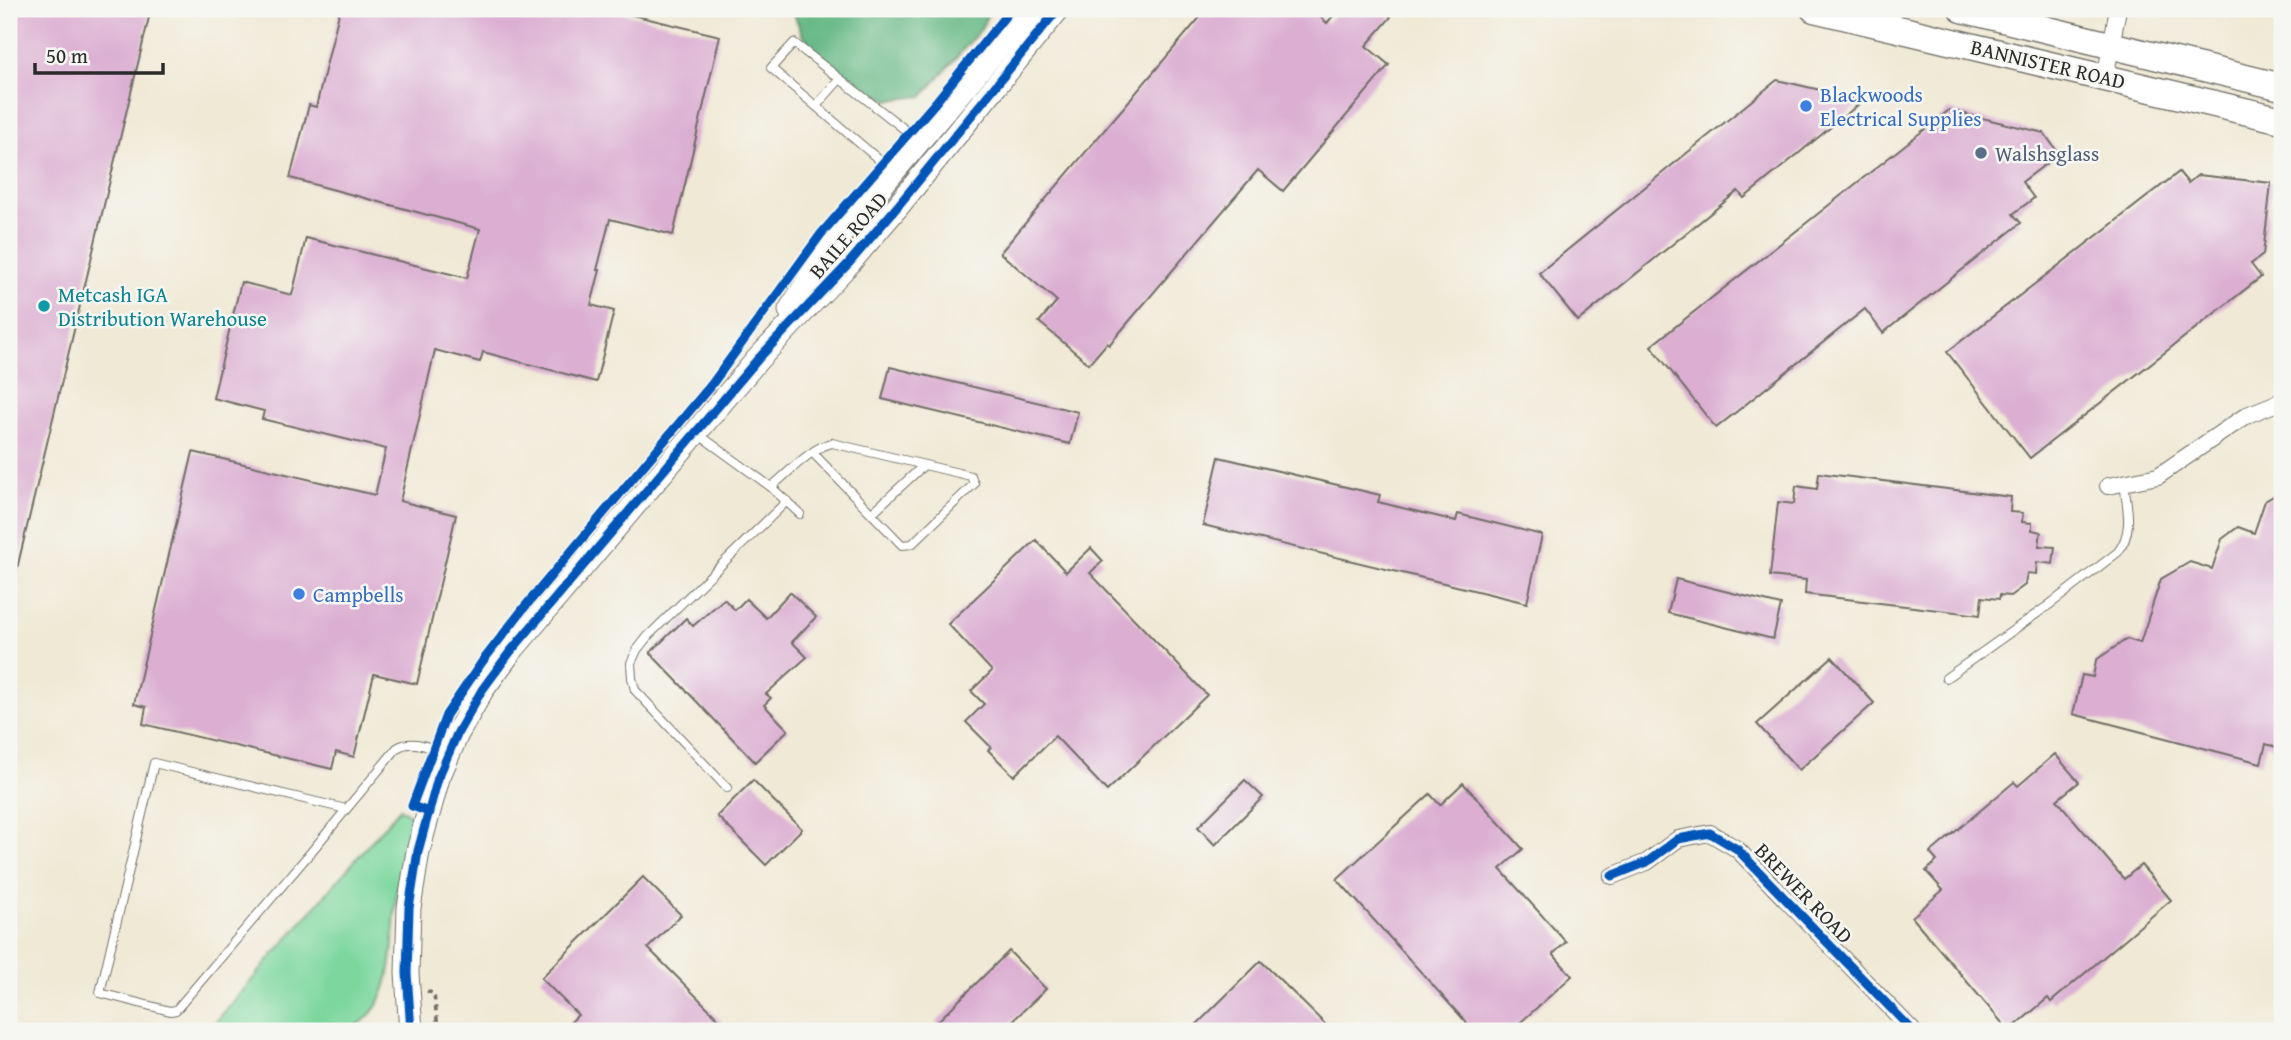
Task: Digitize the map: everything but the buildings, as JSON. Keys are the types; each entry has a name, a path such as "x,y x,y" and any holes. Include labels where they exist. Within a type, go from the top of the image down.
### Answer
{"main road":[{"name":"BANNISTER ROAD","path":"1814,9 2282,120"},
{"name":"BANNISTER ROAD","path":"1962,9 2282,87"}],"street":[{"name":"BAILE ROAD","path":"411,1031 407,973 409,908 418,851 438,778 457,734 482,690 510,652 758,359 897,207 912,186 928,148 1030,9"},
{"name":"BAILE ROAD","path":"758,359 834,242 893,171 928,148 998,84 1058,9"},
{"path":"2105,78 2118,9"},
{"path":"893,171 912,186"},
{"path":"2108,486 2158,476 2247,415 2282,401"},
{"name":"BREWER ROAD","path":"1612,876 1647,862 1678,839 1710,833 1737,849 1913,1031"}],"lane":[{"path":"893,171 771,68 794,43 928,148"},
{"path":"816,106 839,80"},
{"path":"696,432 771,487 800,514"},
{"path":"771,487 813,453 822,446 832,443 971,476 974,484 912,544 902,544 813,453"},
{"path":"872,513 924,465"},
{"path":"1946,678 2049,606 2118,552 2126,542 2129,530 2124,483"},
{"path":"727,788 640,697 632,678 631,663 648,636 787,502"},
{"path":"346,809 154,763 100,993 170,1011 176,1010 346,809 397,748 403,744 414,743 449,754"}],"path":[{"path":"424,986 428,992 434,994 438,1028 433,1031"}],"green space":[{"path":"783,9 990,9 981,29 923,96 889,100 859,87 818,52 803,36 794,14"},
{"path":"400,808 412,817 398,882 390,970 377,1006 364,1020 347,1031 208,1031"}],"cycle path":[{"path":"429,812 412,806 446,715 482,662 523,609 712,384 821,234 935,103 1011,9"},
{"path":"411,1031 407,973 409,908 418,851 438,778 457,734 482,690 510,652 758,359 849,263 897,207 1058,9"},
{"path":"1612,876 1647,862 1678,839 1710,833 1737,849 1913,1031"}],"place":[{"name":"Blackwoods Electrical Supplies","path":"1806,106"},
{"name":"Walshsglass","path":"1981,153"},
{"name":"Metcash IGA Distribution Warehouse","path":"44,306"},
{"name":"Campbells","path":"299,594"}]}
